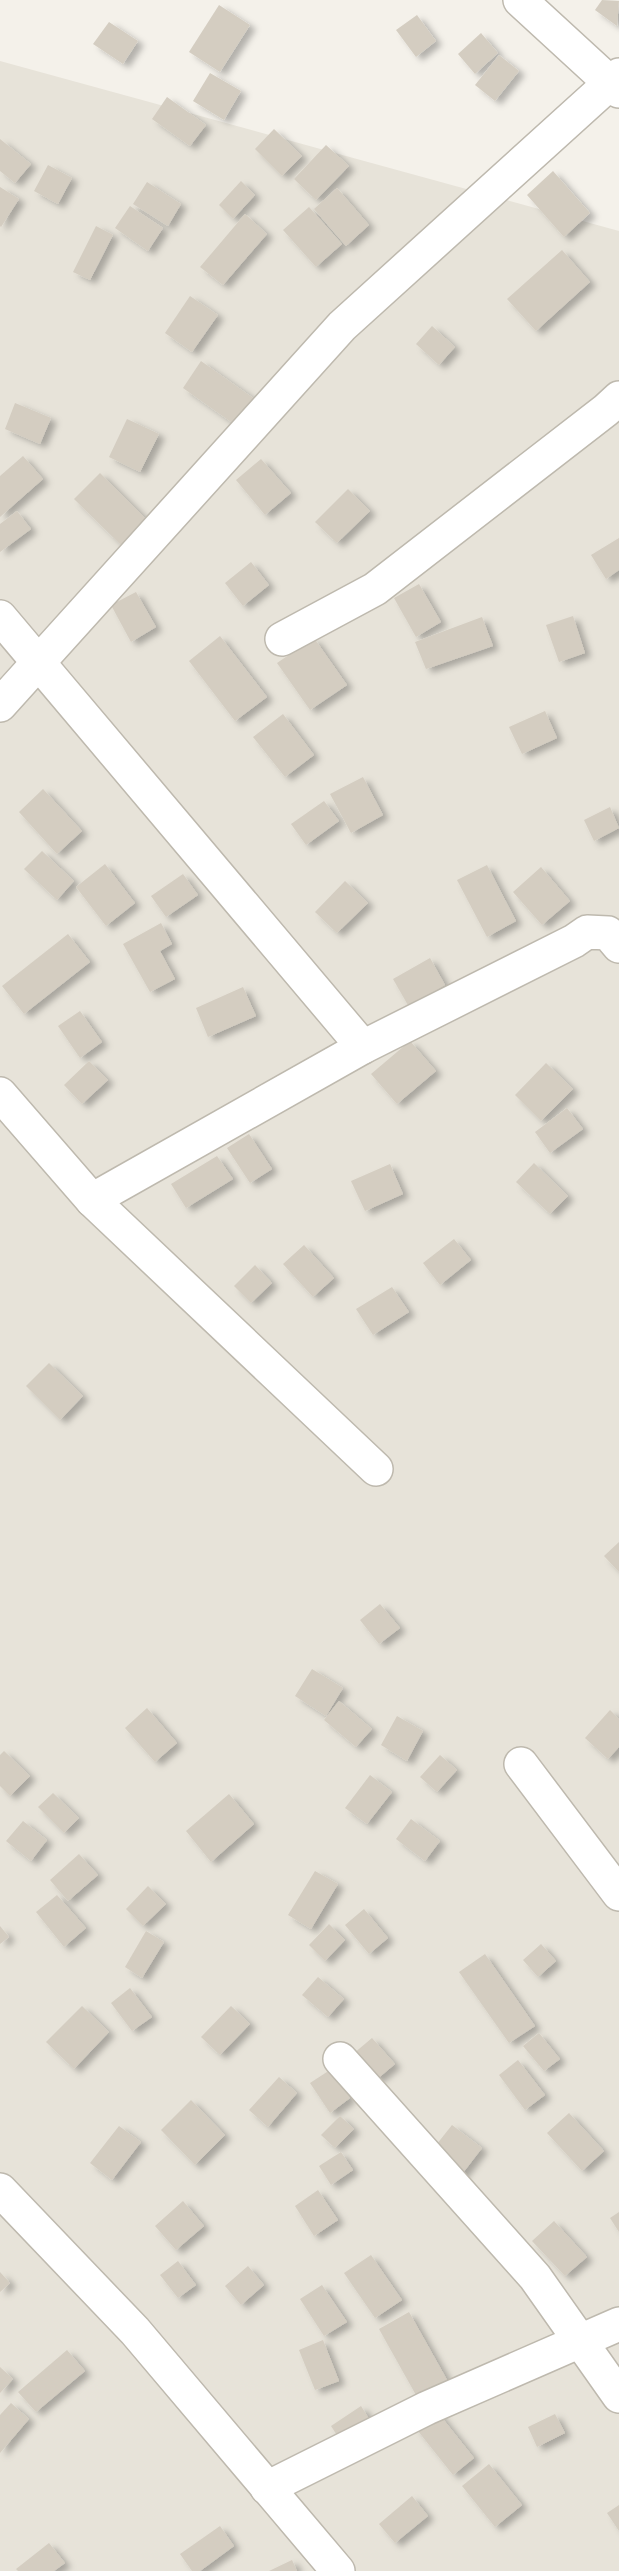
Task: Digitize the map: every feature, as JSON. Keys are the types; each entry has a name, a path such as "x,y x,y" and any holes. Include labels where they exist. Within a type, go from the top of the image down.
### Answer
{"street":[{"path":"0,705 342,326 616,83 520,0"},
{"path":"282,639 375,589 619,398"},
{"path":"0,617 363,1047"},
{"path":"92,1200 363,1047 574,941 587,932 608,933 619,946"},
{"path":"0,1094 92,1200 376,1469"},
{"path":"521,1764 619,1894"},
{"path":"340,2059 535,2277 619,2396"},
{"path":"0,2190 135,2331 338,2571"},
{"path":"267,2488 427,2409 583,2342 619,2324"}],"shaded area":[{"path":"0,61 619,231 619,2571 0,2571"}],"building":[{"path":"602,0 619,1 617,26 595,10"},
{"path":"219,5 250,25 220,72 189,52"},
{"path":"417,15 436,41 416,57 396,30"},
{"path":"109,22 138,41 123,64 93,44"},
{"path":"481,33 498,53 475,74 458,54"},
{"path":"499,55 519,71 495,101 475,85"},
{"path":"210,73 241,91 224,120 193,101"},
{"path":"167,97 206,125 190,146 152,119"},
{"path":"274,129 302,156 282,176 255,149"},
{"path":"0,139 31,164 15,183 0,171"},
{"path":"326,145 349,166 316,200 294,179"},
{"path":"48,165 72,178 58,204 34,191"},
{"path":"553,171 590,213 564,237 527,195"},
{"path":"241,181 255,195 233,219 219,205"},
{"path":"147,182 181,204 168,226 133,204"},
{"path":"0,187 19,199 1,227 0,226"},
{"path":"337,188 369,225 346,246 314,209"},
{"path":"130,206 163,228 148,251 115,228"},
{"path":"309,207 342,244 316,267 283,230"},
{"path":"245,214 267,234 223,285 200,267"},
{"path":"96,226 113,235 90,280 73,272"},
{"path":"562,250 590,282 536,331 507,299"},
{"path":"190,296 218,315 192,352 165,333"},
{"path":"432,326 455,347 439,365 416,344"},
{"path":"201,361 253,398 234,424 183,388"},
{"path":"15,403 51,418 40,444 5,429"},
{"path":"127,419 159,434 140,472 109,457"},
{"path":"23,456 43,479 0,517 0,476"},
{"path":"261,459 291,493 265,515 236,480"},
{"path":"100,473 147,520 121,545 74,499"},
{"path":"348,489 370,511 337,543 315,522"},
{"path":"17,511 31,529 0,552 0,524"},
{"path":"619,538 619,570 606,579 591,555"},
{"path":"251,562 269,585 243,606 225,583"},
{"path":"419,584 441,622 416,637 394,598"},
{"path":"136,592 156,627 131,642 111,605"},
{"path":"573,616 585,653 559,662 546,625"},
{"path":"482,617 493,646 426,669 415,642"},
{"path":"220,636 267,697 235,721 189,661"},
{"path":"314,638 347,685 310,710 277,663"},
{"path":"545,711 557,738 522,754 509,727"},
{"path":"283,714 314,755 285,777 253,737"},
{"path":"363,777 383,815 351,833 330,794"},
{"path":"43,789 82,831 57,854 19,812"},
{"path":"324,801 339,821 306,845 291,824"},
{"path":"610,807 619,828 594,841 584,820"},
{"path":"42,851 74,881 57,900 24,869"},
{"path":"105,864 135,903 106,926 76,887"},
{"path":"487,865 516,921 487,937 457,880"},
{"path":"541,867 570,901 542,925 513,892"},
{"path":"183,874 198,895 166,917 151,896"},
{"path":"345,881 368,903 337,933 315,912"},
{"path":"161,923 172,944 160,951 175,979 150,992 123,944"},
{"path":"68,934 90,962 24,1014 2,986"},
{"path":"430,958 445,985 409,1007 393,979"},
{"path":"243,987 256,1016 208,1037 196,1008"},
{"path":"80,1011 102,1042 80,1058 58,1026"},
{"path":"410,1041 436,1071 397,1104 371,1074"},
{"path":"89,1061 108,1080 82,1104 64,1085"},
{"path":"546,1063 573,1089 541,1121 515,1095"},
{"path":"567,1108 583,1129 550,1153 535,1132"},
{"path":"249,1134 272,1169 250,1183 227,1148"},
{"path":"217,1156 233,1179 186,1208 171,1184"},
{"path":"534,1163 568,1196 550,1214 516,1182"},
{"path":"390,1164 403,1194 365,1211 351,1181"},
{"path":"454,1239 471,1260 440,1285 423,1263"},
{"path":"304,1245 334,1278 313,1297 283,1264"},
{"path":"255,1265 272,1283 251,1303 234,1286"},
{"path":"392,1287 409,1312 373,1335 356,1309"},
{"path":"49,1363 83,1396 60,1420 26,1386"},
{"path":"619,1542 619,1572 604,1556"},
{"path":"380,1604 400,1628 379,1644 360,1620"},
{"path":"312,1669 343,1688 326,1716 295,1696"},
{"path":"339,1701 372,1729 356,1747 324,1720"},
{"path":"147,1708 177,1743 155,1762 125,1728"},
{"path":"610,1710 619,1719 619,1747 608,1759 585,1738"},
{"path":"397,1716 423,1731 407,1761 381,1745"},
{"path":"4,1751 30,1776 10,1796 0,1786 0,1755"},
{"path":"440,1755 457,1770 437,1792 420,1777"},
{"path":"370,1775 392,1792 367,1824 345,1808"},
{"path":"53,1793 79,1818 64,1833 38,1807"},
{"path":"229,1794 254,1824 211,1862 186,1831"},
{"path":"411,1819 440,1841 425,1861 396,1839"},
{"path":"23,1821 47,1840 31,1861 6,1841"},
{"path":"79,1854 98,1875 68,1901 50,1880"},
{"path":"315,1871 338,1884 311,1929 288,1915"},
{"path":"148,1886 166,1904 143,1926 126,1909"},
{"path":"57,1895 86,1928 64,1947 36,1912"},
{"path":"364,1909 388,1938 369,1954 345,1925"},
{"path":"329,1924 345,1940 325,1961 309,1945"},
{"path":"0,1926 9,1937 0,1944"},
{"path":"146,1931 164,1942 142,1978 125,1967"},
{"path":"541,1944 556,1961 538,1977 523,1960"},
{"path":"485,1954 535,2026 509,2043 459,1972"},
{"path":"318,1977 344,1999 328,2017 302,1995"},
{"path":"130,1988 152,2017 132,2031 111,2003"},
{"path":"82,2006 109,2032 74,2069 46,2042"},
{"path":"231,2006 250,2024 220,2055 201,2037"},
{"path":"539,2033 560,2059 544,2071 523,2046"},
{"path":"372,2038 395,2064 376,2080 353,2054"},
{"path":"518,2060 545,2095 525,2110 499,2075"},
{"path":"330,2070 350,2098 330,2113 310,2083"},
{"path":"279,2077 297,2093 268,2127 249,2110"},
{"path":"191,2100 225,2135 195,2165 161,2130"},
{"path":"569,2113 604,2151 582,2171 547,2133"},
{"path":"340,2116 354,2129 335,2148 321,2135"},
{"path":"452,2125 482,2148 459,2178 429,2154"},
{"path":"119,2126 141,2142 112,2180 90,2163"},
{"path":"341,2152 353,2170 331,2185 319,2166"},
{"path":"318,2190 338,2220 314,2236 295,2206"},
{"path":"183,2201 204,2226 176,2250 155,2226"},
{"path":"619,2212 619,2232 610,2218"},
{"path":"554,2221 587,2257 565,2276 532,2241"},
{"path":"371,2255 402,2300 375,2318 344,2273"},
{"path":"178,2261 196,2285 178,2298 160,2275"},
{"path":"248,2266 264,2285 241,2305 225,2286"},
{"path":"0,2272 10,2283 0,2292"},
{"path":"322,2285 347,2322 324,2336 300,2299"},
{"path":"409,2312 451,2387 421,2404 379,2329"},
{"path":"323,2340 339,2381 315,2390 299,2350"},
{"path":"67,2350 85,2371 36,2412 18,2392"},
{"path":"0,2367 13,2379 0,2393"},
{"path":"11,2403 29,2419 0,2453 0,2415"},
{"path":"361,2406 374,2427 344,2446 331,2426"},
{"path":"435,2409 474,2458 453,2475 414,2426"},
{"path":"555,2414 565,2433 537,2447 528,2427"},
{"path":"489,2464 522,2505 495,2527 462,2486"},
{"path":"412,2496 428,2516 395,2543 379,2524"},
{"path":"619,2505 619,2531 607,2513"},
{"path":"220,2526 234,2546 200,2571 192,2571 180,2554"},
{"path":"49,2543 65,2563 54,2571 18,2571 16,2569"},
{"path":"292,2560 297,2571 269,2571"}]}
